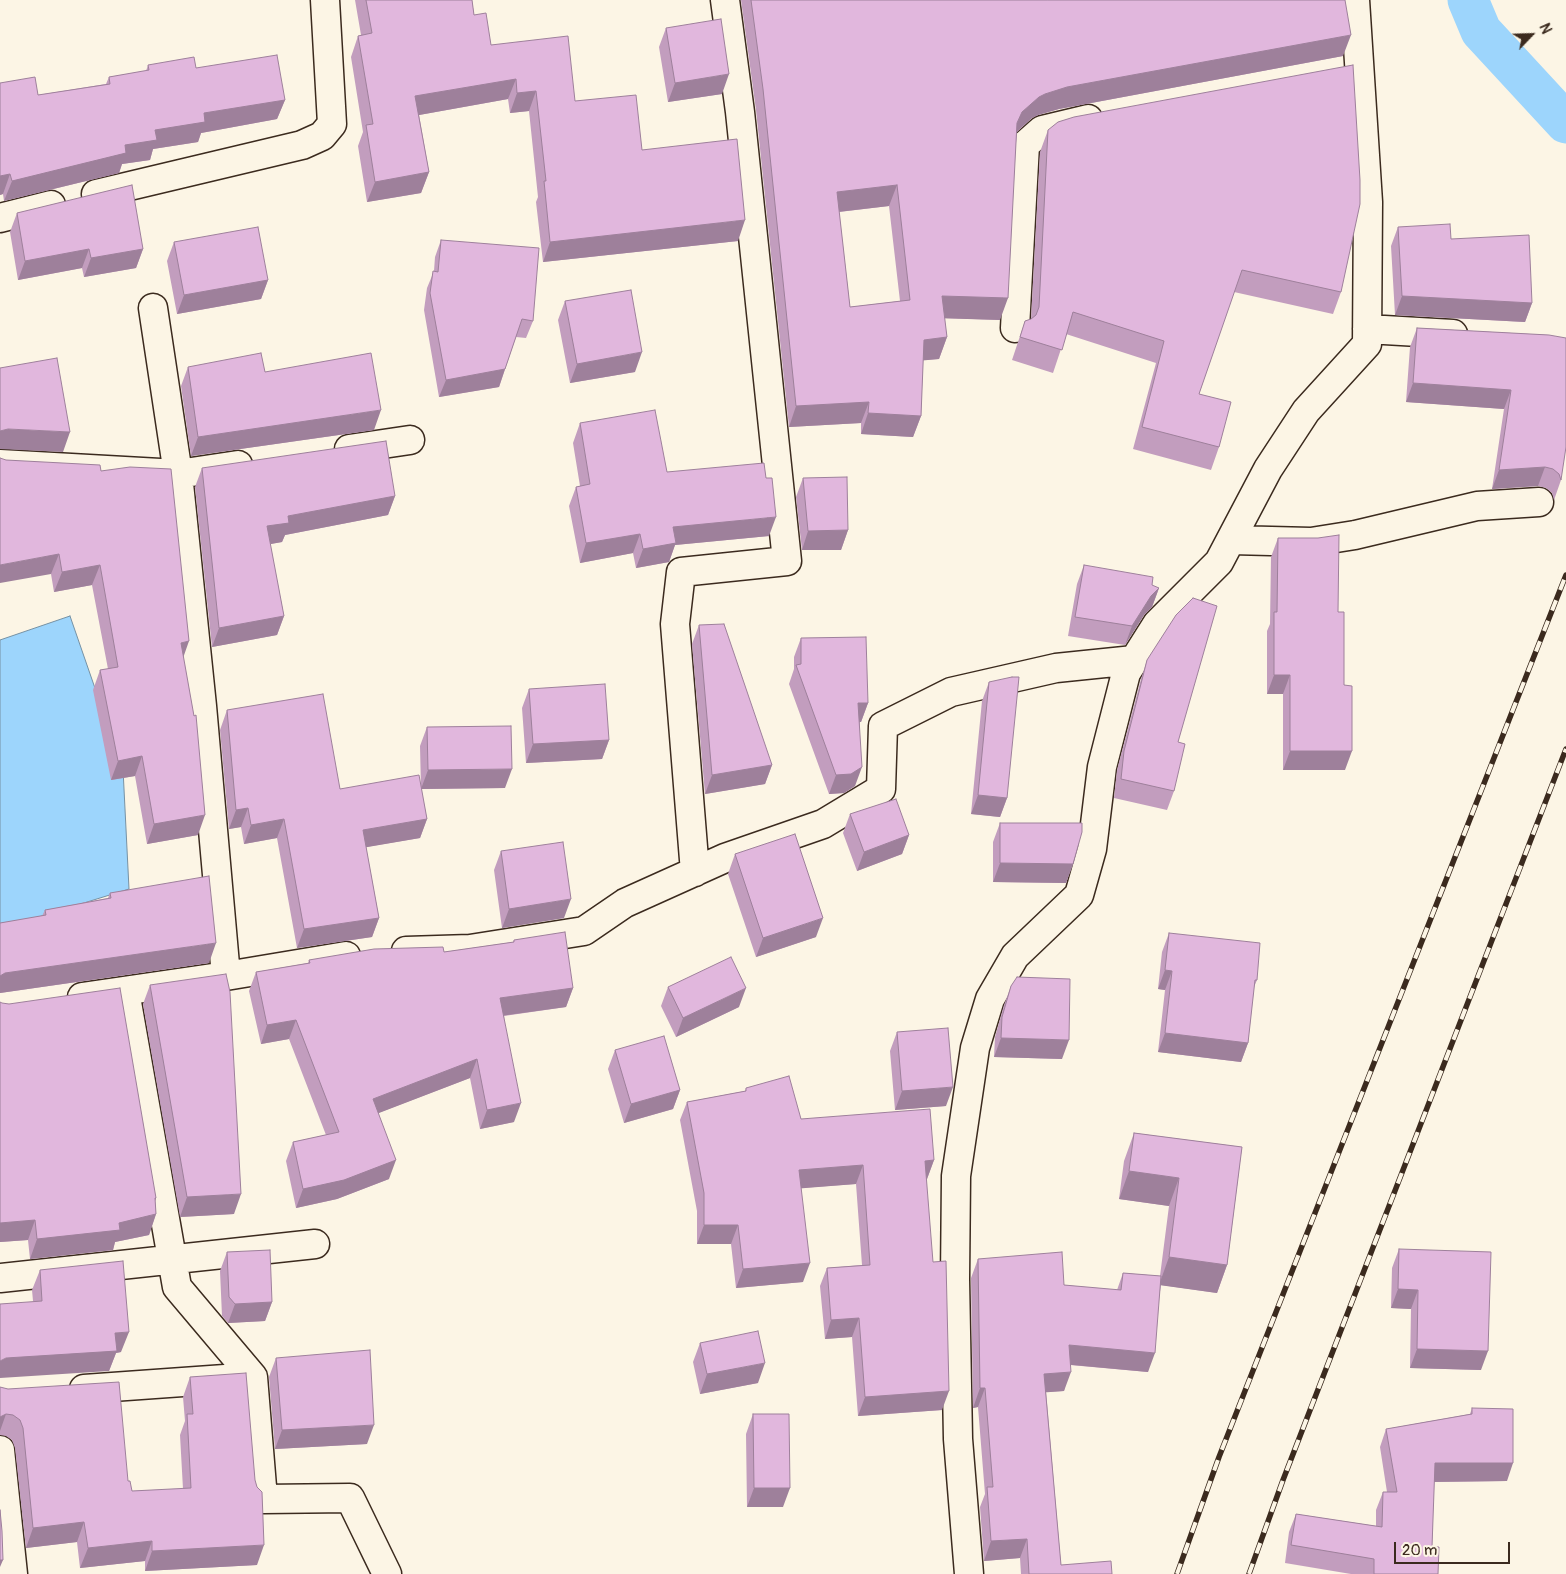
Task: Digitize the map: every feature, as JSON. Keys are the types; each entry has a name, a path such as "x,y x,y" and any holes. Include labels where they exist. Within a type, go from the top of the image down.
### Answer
{"street":[{"path":"0,218 302,145 322,136 332,124 325,0"},
{"path":"695,872 675,624 681,572 787,561 741,120 725,0"},
{"path":"969,1574 958,1439 955,1279 956,1176 976,1048 990,999 1015,956 1079,895 1092,849 1102,767 1126,673 1157,624 1219,562 1268,469 1306,411 1367,344 1368,202 1349,71 1355,0"},
{"path":"1015,328 1024,145 1042,130 1062,124 1110,115"},
{"path":"153,308 178,474 202,706 226,976"},
{"path":"1368,329 1477,335"},
{"path":"323,453 410,440"},
{"path":"0,464 178,474 265,461"},
{"path":"1231,540 1311,542 1354,535 1477,506 1539,502"},
{"path":"58,1001 365,953 470,949 584,931 625,903 725,858 823,824 881,789 883,726 951,692 1056,668 1134,660"},
{"path":"125,991 177,1286 253,1377 263,1499 350,1498 387,1574"},
{"path":"0,1278 315,1244"},
{"path":"58,1390 253,1377"},
{"path":"0,1450 13,1574"}],"water":[{"path":"70,616 123,769 129,889 0,929 0,640"}],"building":[{"path":"366,0 472,0 474,15 486,13 491,45 568,36 575,101 636,95 642,150 737,139 745,220 550,242 544,181 546,181 536,91 517,93 516,79 415,96 429,172 375,182 366,125 373,124 358,36 372,33"},
{"path":"751,0 1345,0 1351,35 1067,87 1039,97 1022,112 1017,123 1008,298 942,296 947,337 924,340 921,416 868,413 869,402 796,406 763,89","holes":["897,185 910,300 850,307 837,192"]},
{"path":"721,19 729,74 675,83 666,28"},
{"path":"277,55 285,100 204,113 205,122 155,130 157,140 125,145 126,153 12,181 10,174 0,176 0,83 35,77 38,95 110,84 109,77 149,70 148,65 194,57 196,68"},
{"path":"1353,65 1360,204 1341,292 1242,270 1199,394 1231,402 1219,447 1142,427 1164,341 1073,312 1062,350 1020,337 1025,321 1036,315 1039,307 1048,130 1058,122 1074,117"},
{"path":"132,185 143,249 91,258 89,249 25,261 17,213"},
{"path":"1450,224 1451,239 1529,235 1532,303 1402,296 1398,227"},
{"path":"258,227 268,280 184,295 174,242"},
{"path":"441,240 539,248 533,321 522,319 505,369 446,380 430,293 433,271 438,272"},
{"path":"631,290 642,352 577,364 565,301"},
{"path":"1417,328 1549,335 1566,338 1566,447 1561,480 1559,474 1553,469 1545,467 1499,470 1511,390 1413,383"},
{"path":"261,353 265,372 371,353 381,410 198,437 188,367"},
{"path":"57,358 70,432 8,429 0,431 0,368"},
{"path":"655,410 667,472 764,463 766,478 772,478 776,517 673,527 676,543 643,549 640,534 586,543 576,487 590,484 580,423"},
{"path":"386,441 395,496 288,516 289,523 267,526 284,616 219,628 202,468"},
{"path":"0,458 6,460 100,465 101,471 130,467 171,469 189,641 181,643 194,716 196,715 205,815 154,824 142,756 118,761 100,670 118,667 100,565 62,572 59,554 0,565"},
{"path":"847,477 848,530 808,531 803,478"},
{"path":"1339,535 1338,612 1344,612 1344,685 1352,686 1352,751 1290,751 1290,675 1274,675 1274,612 1277,612 1278,538 1318,538"},
{"path":"1084,565 1153,577 1152,585 1159,588 1151,596 1132,626 1075,617"},
{"path":"1193,598 1217,606 1178,742 1185,744 1174,791 1121,779 1124,751 1147,660 1176,615"},
{"path":"724,624 772,765 712,775 699,625"},
{"path":"866,637 868,703 858,703 862,767 851,774 836,775 796,665 801,664 801,638"},
{"path":"1019,677 1007,798 978,795 989,682"},
{"path":"605,684 609,740 533,744 529,689"},
{"path":"323,694 340,789 419,775 427,819 363,830 379,918 304,929 284,819 251,825 248,808 236,810 227,710"},
{"path":"511,726 512,769 428,770 427,727"},
{"path":"896,799 909,835 864,852 850,814"},
{"path":"1000,823 1082,823 1082,832 1073,864 1000,863"},
{"path":"795,834 823,918 763,938 735,854"},
{"path":"563,842 571,899 509,909 501,851"},
{"path":"209,876 216,943 5,973 0,976 0,923 46,915 45,910 111,898 110,893"},
{"path":"565,932 573,988 500,998 521,1103 487,1110 477,1059 373,1099 396,1160 344,1180 303,1189 293,1142 339,1132 296,1020 267,1025 256,972 310,963 309,960 374,949 443,947 444,952 514,942 514,940"},
{"path":"1169,933 1260,943 1248,1043 1165,1033 1172,971 1165,970"},
{"path":"731,957 746,988 683,1018 668,987"},
{"path":"226,974 230,992 241,1194 187,1197 150,985"},
{"path":"1017,977 1070,979 1069,1040 1001,1038 1002,1017 1011,986"},
{"path":"120,988 156,1198 156,1214 119,1223 120,1230 37,1239 35,1220 0,1223 0,1002 9,1004"},
{"path":"948,1028 953,1087 902,1091 897,1032"},
{"path":"664,1036 680,1090 631,1104 615,1050"},
{"path":"789,1076 801,1119 930,1109 934,1160 925,1161 933,1262 946,1261 949,1391 865,1397 859,1318 831,1320 827,1268 870,1265 863,1165 799,1170 810,1263 743,1269 738,1225 704,1225 704,1193 687,1102 746,1091 746,1088"},
{"path":"1134,1133 1242,1147 1227,1265 1169,1257 1179,1178 1129,1171"},
{"path":"1399,1249 1491,1252 1488,1351 1417,1349 1418,1290 1398,1289"},
{"path":"270,1250 272,1302 235,1304 229,1297 227,1252"},
{"path":"1062,1252 1064,1285 1121,1290 1123,1273 1161,1276 1155,1353 1069,1345 1071,1372 1044,1374 1061,1565 1111,1561 1112,1574 1029,1574 1027,1539 991,1541 987,1487 993,1487 985,1388 980,1388 978,1259"},
{"path":"123,1261 129,1332 115,1333 117,1351 6,1358 0,1361 0,1304 42,1301 40,1270"},
{"path":"758,1331 765,1363 707,1374 700,1343"},
{"path":"370,1350 374,1425 282,1430 276,1358"},
{"path":"246,1373 255,1480 257,1487 262,1492 264,1545 152,1551 152,1541 88,1548 84,1522 33,1528 23,1428 20,1420 13,1415 6,1414 0,1417 0,1387 8,1389 119,1382 128,1481 130,1481 132,1491 191,1488 187,1414 193,1414 190,1377"},
{"path":"1472,1408 1513,1409 1513,1463 1435,1463 1432,1547 1439,1547 1438,1574 1374,1574 1374,1559 1291,1545 1296,1514 1382,1527 1383,1492 1397,1492 1386,1429 1472,1414"},
{"path":"753,1414 789,1414 790,1488 754,1488"},
{"path":"0,1510 2,1531 3,1560 0,1560"}],"waterway":[{"path":"1468,0 1481,31 1566,123"}],"railway":[{"path":"1177,1574 1219,1457 1566,575"},
{"path":"1249,1574 1283,1480 1566,749"}]}
